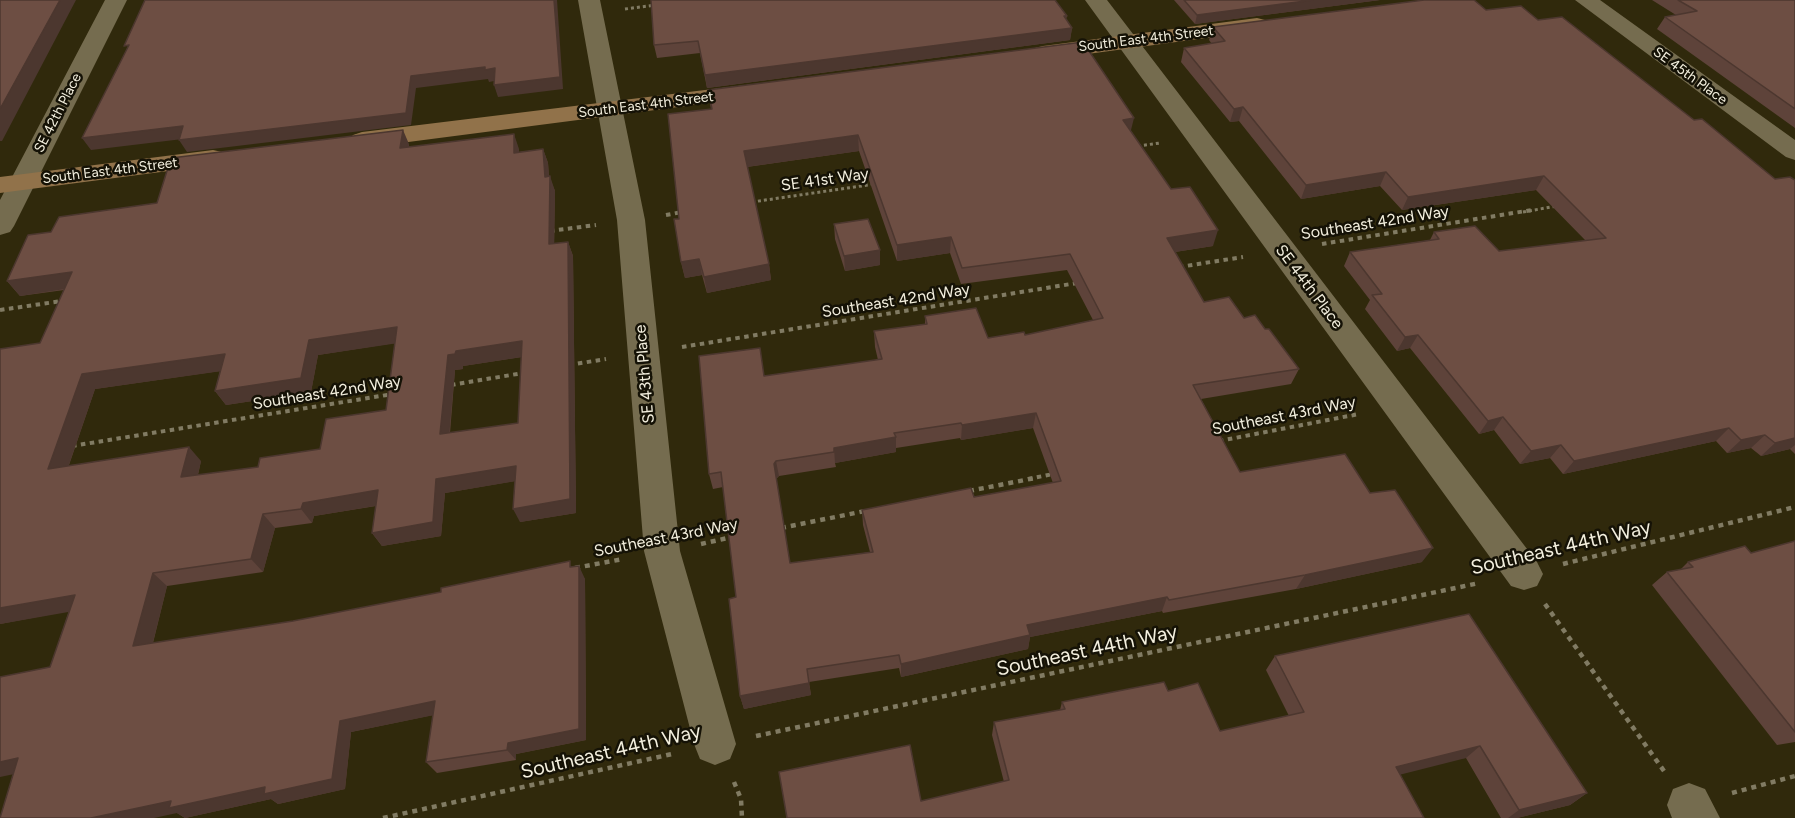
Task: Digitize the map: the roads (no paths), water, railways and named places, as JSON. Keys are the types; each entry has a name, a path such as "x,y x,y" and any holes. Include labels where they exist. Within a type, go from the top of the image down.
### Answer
{"street":[{"name":"SE 42th Place","path":"0,226 12,183 116,0"},
{"name":"SE 44th Place","path":"1096,0 1524,574"},
{"name":"SE 45th Place","path":"1586,0 1795,152"},
{"name":"SE 43th Place","path":"590,6 631,220 662,551 715,744"},
{"name":"South East 4th Street","path":"1022,56 1282,22"},
{"name":"South East 4th Street","path":"340,143 774,88"},
{"name":"South East 4th Street","path":"12,183 234,156"}]}
